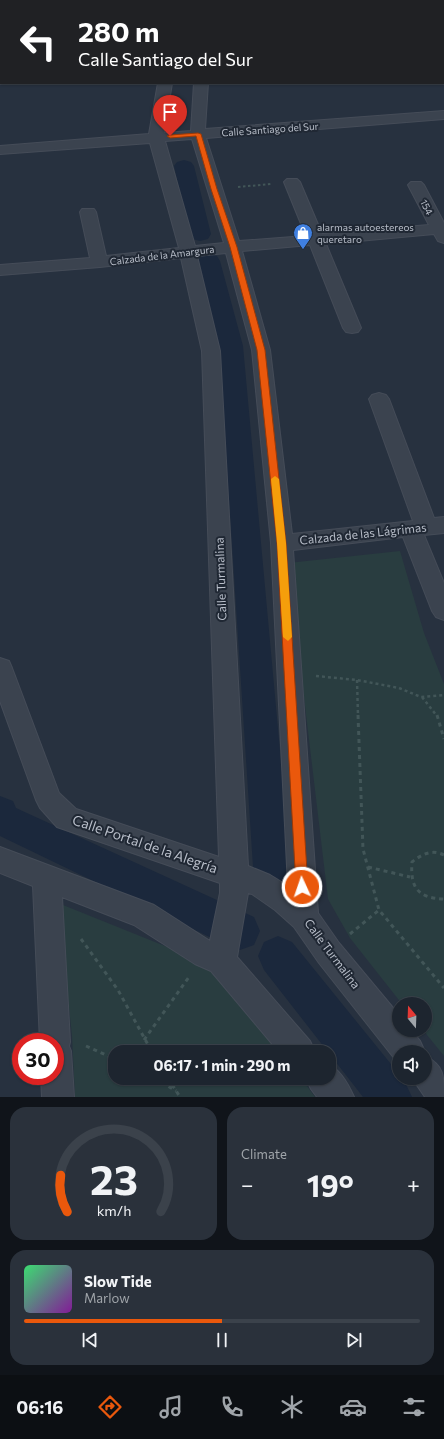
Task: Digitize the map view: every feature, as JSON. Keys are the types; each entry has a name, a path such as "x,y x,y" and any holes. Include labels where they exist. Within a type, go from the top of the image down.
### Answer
{"street":[{"name":"Calle Turmalina","path":"164,84 156,138 188,252 211,350 234,875 234,893 213,958"},
{"name":"Calle Turmalina","path":"201,84 198,134 233,247 261,350 282,543 304,917 329,953 403,1045"},
{"name":"Calle Santiago del Sur","path":"0,150 444,115"},
{"path":"292,182 352,328"},
{"name":"154","path":"416,185 442,232"},
{"path":"88,212 96,252 100,262"},
{"name":"Calzada de la Amargura","path":"0,270 100,262 233,247 442,232"},
{"path":"379,399 427,527 444,611"},
{"name":"Calzada de las Lágrimas","path":"282,543 427,527"},
{"name":"Calle Portal de la Alegría","path":"0,668 49,800 67,818 260,884 285,900 304,917"},
{"path":"5,864 47,878 144,915 213,958 293,1045"},
{"path":"47,878 54,1033"},
{"path":"432,1081 444,1096"},
{"path":"57,1085 58,1097"},
{"path":"328,1085 338,1097"}],"path":[{"path":"214,189 292,182"},
{"path":"290,674 357,680 399,688 421,697 444,695"},
{"path":"357,680 362,850 379,910 444,988"},
{"path":"421,697 438,717 444,739"},
{"path":"444,855 440,852 424,853 412,862 410,877 417,891 431,899 444,899"},
{"path":"368,867 410,877"},
{"path":"329,953 379,910"},
{"path":"78,936 118,990 147,1045"},
{"path":"144,1040 213,958"},
{"path":"166,1085 176,1091"},
{"path":"172,1085 180,1097"}],"green space":[{"path":"400,551 424,633 444,684 444,1056 429,1037 432,1037 432,997 396,997 350,938 328,899 288,563"},
{"path":"58,903 222,969 277,1045 108,1045 108,1085 306,1085 315,1097 75,1097 72,1036"}],"waterway":[{"path":"184,166 200,234"},
{"path":"209,261 231,346 273,882"},
{"path":"0,813 2,819 240,931"},
{"path":"278,956 390,1097"}],"slow traffic":[{"path":"275,479 282,543 288,637"}],"place":[{"name":"alarmas autoestereos queretaro","path":"303,250"}],"route":[{"path":"170,136 198,134 233,247 261,350 282,543 302,887"}]}
